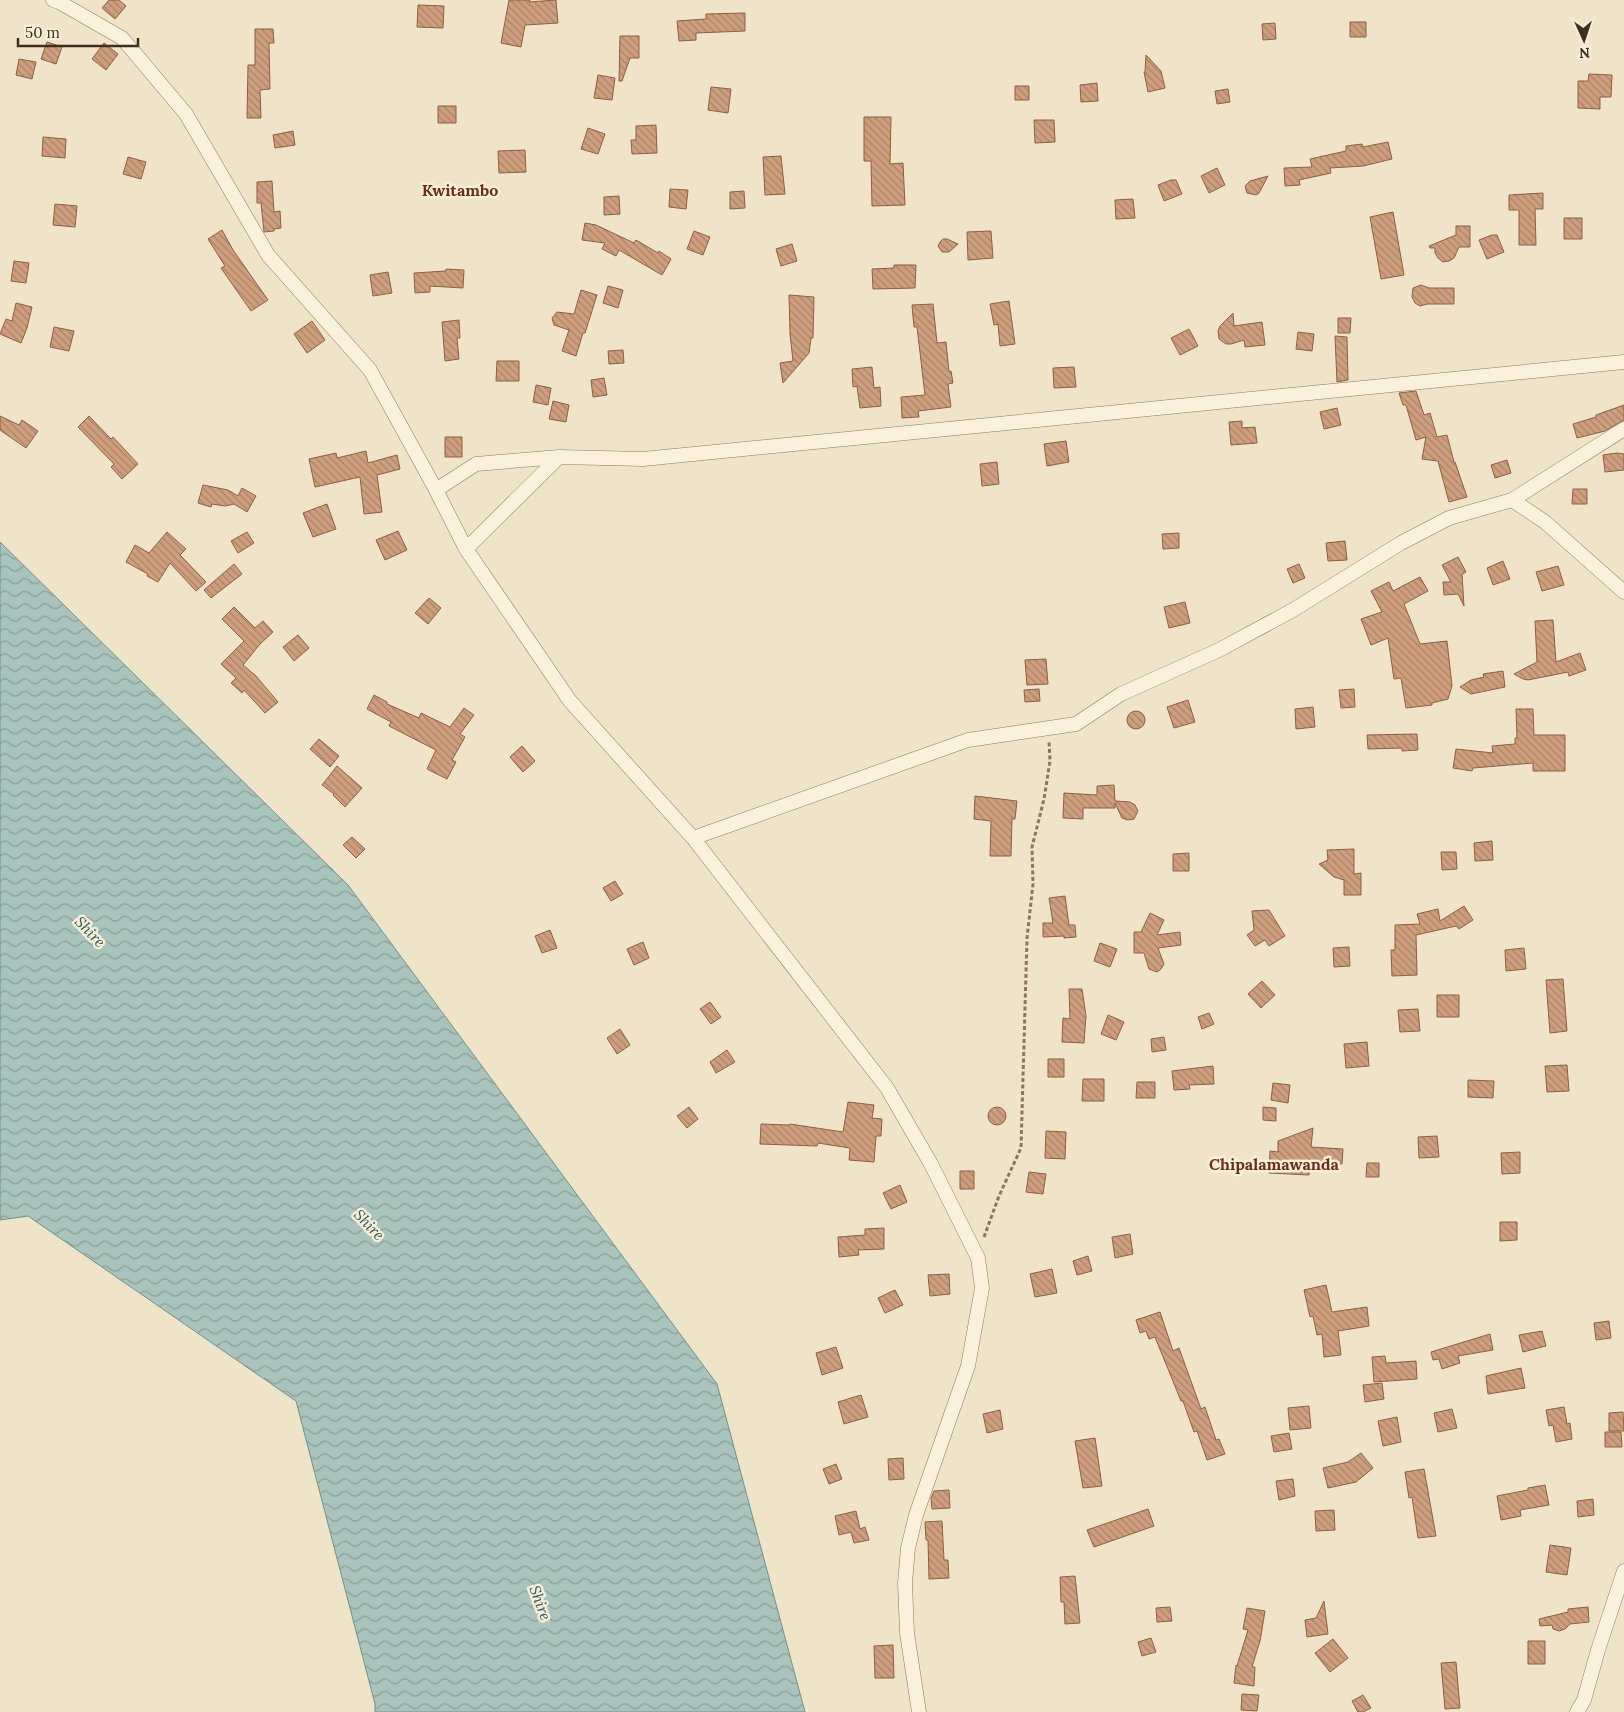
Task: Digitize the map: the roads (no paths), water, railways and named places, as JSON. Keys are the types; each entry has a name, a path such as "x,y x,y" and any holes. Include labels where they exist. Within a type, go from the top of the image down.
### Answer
{"street":[{"path":"53,0 122,38 186,114 268,255 370,370 466,549 570,701 693,838 888,1088 931,1164 977,1256 982,1288 968,1366 916,1515 908,1548 905,1583 907,1633 919,1712"},
{"path":"436,490 476,464 559,457 653,458 1624,362"},
{"path":"693,838 968,740 1076,724 1121,694 1219,650 1292,610 1401,543 1449,518 1512,500 1624,429"},
{"path":"466,549 559,457"},
{"path":"1512,500 1545,522 1624,592"},
{"path":"1577,1712 1584,1700 1624,1571"}],"water":[{"name":"Shire","path":"0,542 348,885 717,1384 805,1712 375,1712 375,1704 296,1401 28,1216 0,1220"}],"district":[{"name":"Kwitambo","path":"460,190"},
{"name":"Chipalamawanda","path":"1274,1164"}]}
